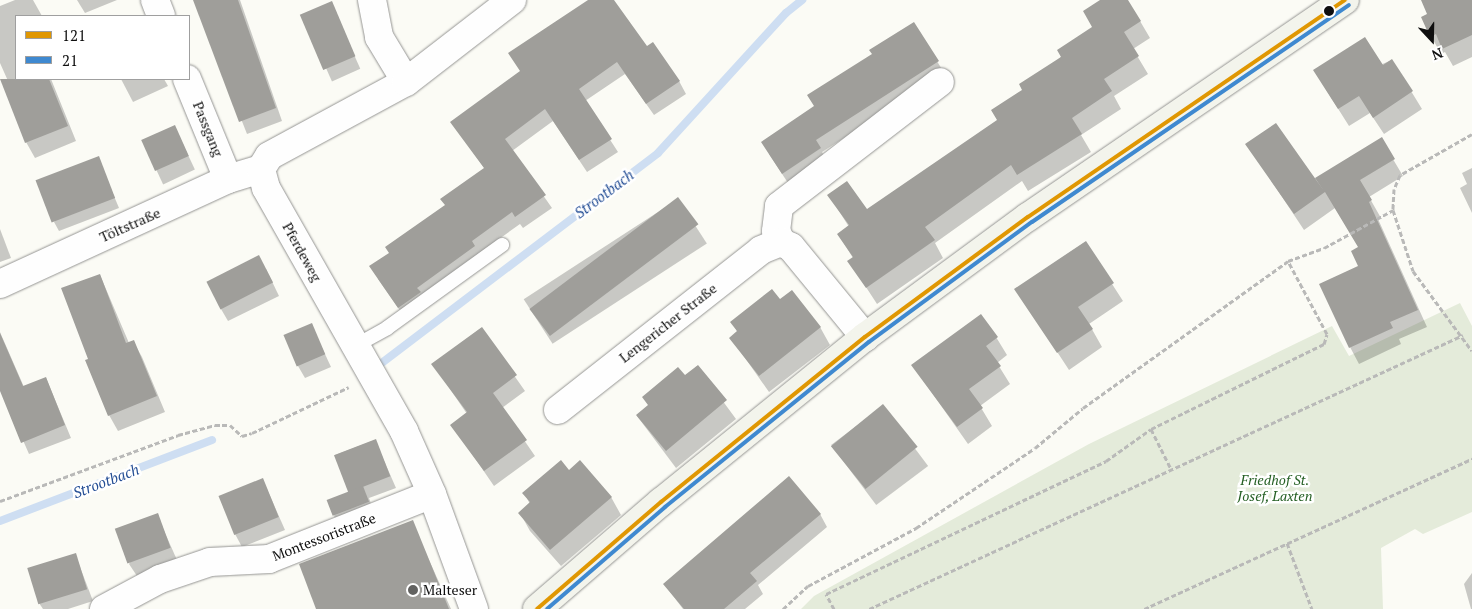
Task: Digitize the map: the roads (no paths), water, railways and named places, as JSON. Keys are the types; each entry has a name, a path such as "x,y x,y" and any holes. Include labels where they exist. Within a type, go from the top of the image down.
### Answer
{"main road":[{"path":"537,609 661,502 866,337 1028,217 1345,0"}],"street":[{"path":"155,0 162,15"},
{"path":"372,0 379,37 406,82"},
{"path":"261,169 269,156 406,82 512,0"},
{"name":"Passgang","path":"187,80 228,179"},
{"path":"866,337 790,247 781,242 776,230 779,206 940,82"},
{"name":"Töltstraße","path":"0,284 228,179 261,169"},
{"name":"Pferdeweg","path":"261,169 266,188 393,410 432,494 474,609"},
{"name":"Lengericher Straße","path":"558,410 761,250 781,242"},
{"name":"Montessoristraße","path":"104,609 160,579 210,562 269,559 432,494"}],"lane":[{"path":"355,346 387,328 502,245"}],"waterway":[{"name":"Strootbach","path":"383,362 658,153 786,13 802,0"},
{"name":"Strootbach","path":"0,521 212,440"}],"place":[{"name":"Malteser","path":"413,590"}],"park label":[{"name":"Friedhof St. Josef, Laxten","path":"1275,488"}]}
